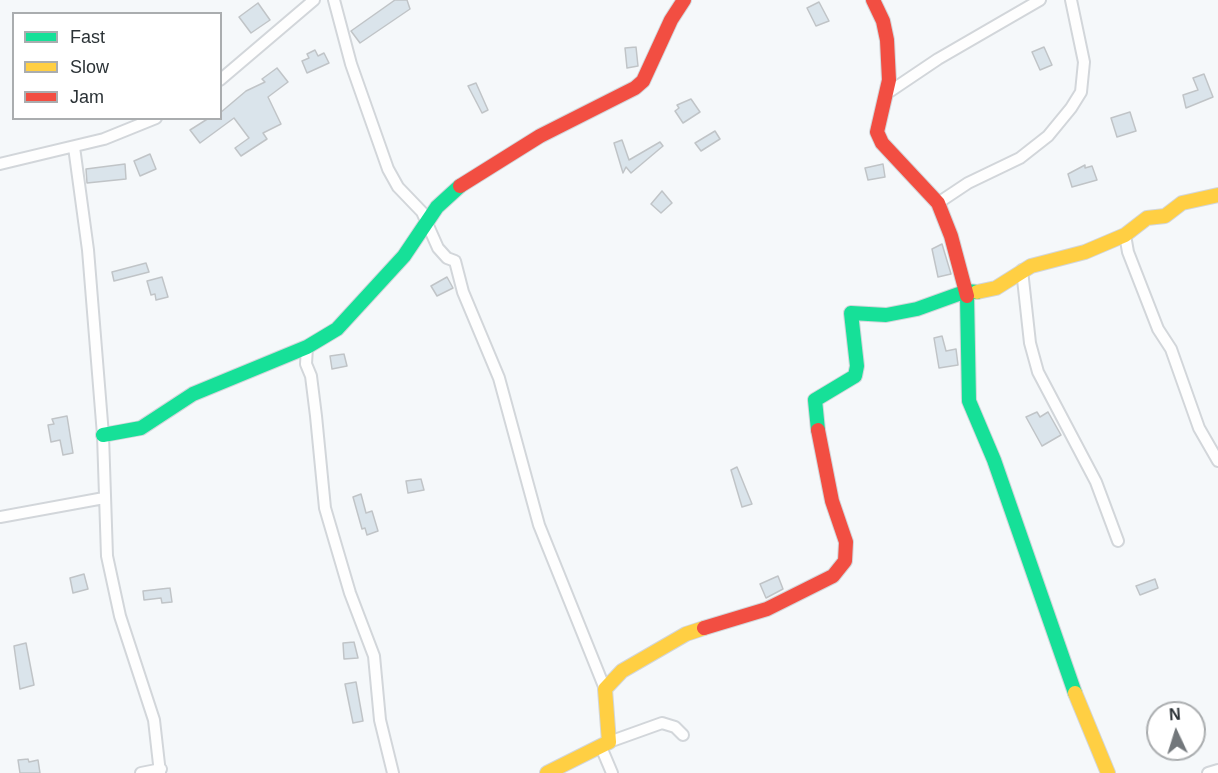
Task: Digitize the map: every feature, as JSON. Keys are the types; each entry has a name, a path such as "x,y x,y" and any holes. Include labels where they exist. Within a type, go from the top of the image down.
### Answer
{"street":[{"path":"222,78 314,0"},
{"path":"333,0 354,74 388,170 398,187 422,212 438,248 447,258 455,261 464,292 499,378 539,525 605,689 605,745 612,773"},
{"path":"103,435 141,428 193,394 307,347 337,329 404,256 437,207 455,189 540,136 635,88 643,81 650,71 671,20 684,0"},
{"path":"873,0 883,21 887,40 889,80 877,132 882,143 938,203 951,236 967,291 969,401 994,460 1066,672 1108,773"},
{"path":"886,94 938,59 1040,0"},
{"path":"938,203 968,183 1020,158 1048,136 1071,108 1081,92 1084,63 1071,0"},
{"path":"0,164 74,147 123,132 151,120"},
{"path":"74,147 88,250 103,435 104,498 111,578 120,616 151,709 160,771 141,773"},
{"path":"605,689 622,671 674,639 767,609 833,576 840,569 845,561 846,542 832,501 819,445 816,400 855,376 857,366 851,313 886,315 917,309 967,291 980,292 996,288 1031,266 1085,252 1125,235 1143,220 1165,216 1182,203 1218,195"},
{"path":"1125,235 1128,252 1158,329 1172,349 1199,428 1218,461"},
{"path":"1022,270 1030,343 1038,372 1096,482 1118,541"},
{"path":"307,347 306,364 313,396 325,508 350,592 374,657 380,720 393,773"},
{"path":"0,518 104,498"},
{"path":"547,773 605,745 662,723 675,727 683,735"},
{"path":"1209,773 1218,770"}],"building":[{"path":"395,0 407,0 410,9 360,43 351,31"},
{"path":"819,2 829,21 816,26 807,8"},
{"path":"258,3 270,20 251,33 239,17"},
{"path":"636,47 638,66 627,68 625,48"},
{"path":"1044,47 1052,65 1040,70 1032,52"},
{"path":"315,50 318,56 324,53 329,63 307,73 302,61 309,58 307,54"},
{"path":"277,68 288,82 268,97 281,124 263,133 267,139 241,156 235,148 249,138 234,118 200,143 190,130 206,120 222,120 222,111 246,91 265,82 262,79"},
{"path":"1204,74 1213,97 1186,108 1183,95 1198,90 1193,78"},
{"path":"476,83 488,110 482,113 468,86"},
{"path":"691,99 700,112 683,123 675,111 679,108 677,105"},
{"path":"1130,112 1136,131 1117,137 1111,118"},
{"path":"715,131 720,139 701,151 695,143"},
{"path":"622,140 629,160 660,142 663,146 631,173 626,167 623,173 614,143"},
{"path":"150,154 156,169 140,176 134,161"},
{"path":"125,164 126,179 87,183 86,169"},
{"path":"883,164 885,177 868,180 865,168"},
{"path":"1085,165 1085,168 1092,166 1097,180 1072,187 1068,174"},
{"path":"662,191 672,203 661,213 651,204"},
{"path":"942,244 951,274 938,277 932,249"},
{"path":"146,263 149,272 114,281 112,272"},
{"path":"162,277 168,297 156,300 155,294 151,295 147,281"},
{"path":"447,277 453,288 437,296 431,286"},
{"path":"942,336 946,351 956,349 958,365 939,368 934,338"},
{"path":"344,354 347,366 332,369 330,356"},
{"path":"1037,412 1040,417 1048,412 1061,435 1042,446 1026,417"},
{"path":"67,416 73,453 63,455 60,440 51,442 48,425 54,424 52,419"},
{"path":"737,467 752,504 742,507 731,470"},
{"path":"421,479 424,490 408,493 406,481"},
{"path":"361,494 366,513 372,511 378,531 367,535 365,528 362,529 353,497"},
{"path":"84,574 88,589 73,593 70,578"},
{"path":"778,576 783,589 766,598 760,584"},
{"path":"1155,579 1158,588 1140,595 1136,586"},
{"path":"170,588 172,602 162,603 161,598 144,600 143,591"},
{"path":"354,642 358,658 344,659 343,643"},
{"path":"26,643 34,685 20,689 14,646"},
{"path":"356,682 363,721 353,723 345,684"},
{"path":"28,759 29,762 38,760 40,773 20,773 18,760"}],"traffic: fast":[{"path":"103,435 141,428 193,394 307,347 337,329 404,256 437,207 460,186"},
{"path":"818,430 815,400 855,376 857,366 851,313 886,315 917,309 967,291 977,292"},
{"path":"967,296 969,401 994,460 1075,693"}],"traffic: slow":[{"path":"977,292 996,288 1031,266 1085,252 1125,235 1147,218 1165,216 1182,203 1218,195"},
{"path":"547,773 609,742 605,689 622,671 686,634 704,628"},
{"path":"1075,693 1108,773"}],"traffic: jam":[{"path":"460,186 540,136 635,88 643,81 671,20 684,0"},
{"path":"873,0 883,21 887,40 889,80 877,132 882,143 938,203 951,236 967,296"},
{"path":"704,628 767,609 833,576 845,561 846,542 832,501 818,430"}]}
